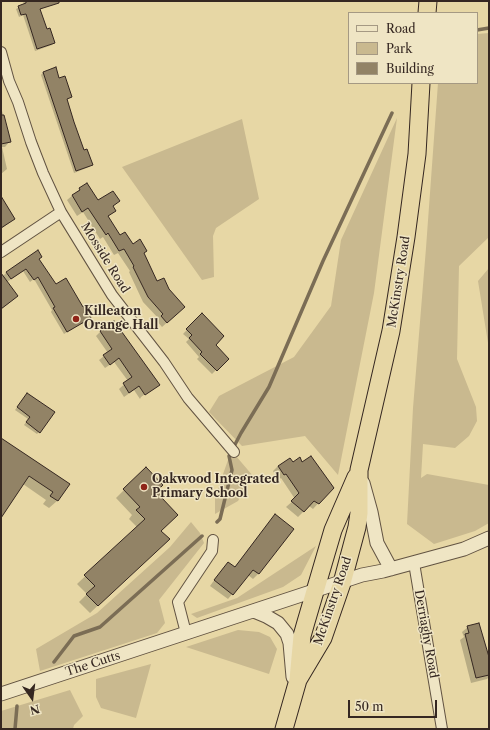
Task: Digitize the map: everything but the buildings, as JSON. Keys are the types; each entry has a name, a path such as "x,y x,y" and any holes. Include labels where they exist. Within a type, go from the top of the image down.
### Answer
{"highway":[{"path":"416,1 416,12"},
{"path":"427,12 428,1"},
{"name":"McKinstry Road","path":"296,685 321,643 329,586 333,530 359,470 392,331 417,154 420,86"},
{"name":"McKinstry Road","path":"284,729 296,685 302,636 329,586 357,527 359,514 359,470"}],"street":[{"name":"Mosside Road","path":"1,52 5,82 18,102 38,161 61,212 112,295 164,362 188,398 231,449"},
{"path":"1,252 61,212"},
{"path":"359,470 371,512 377,542 391,569"},
{"path":"329,586 362,575 391,569 464,549 489,538"},
{"path":"186,634 178,602 212,551 213,540"},
{"name":"Derriaghy Road","path":"414,563 442,729"},
{"name":"The Cutts","path":"1,694 329,586"},
{"path":"254,611 278,623 286,634 290,643 296,685"}],"green space":[{"path":"489,33 489,237 459,266 457,359 476,407 477,421 469,436 455,448 423,444 421,478 427,474 489,485 489,523 475,531 434,544 407,524 413,408 438,84 478,84 478,34"},
{"path":"397,118 374,293 338,475 305,436 242,446 209,412 219,396 294,357 331,306 341,240"},
{"path":"242,119 259,199 216,228 213,236 214,277 202,280 122,167"},
{"path":"489,268 489,349 478,281"},
{"path":"236,456 253,476 238,501 215,514 215,497 228,460"},
{"path":"191,522 200,533 204,543 159,600 165,623 157,633 40,671 36,649 97,613 170,547"},
{"path":"316,546 301,575 283,587 197,618 191,614 237,598"},
{"path":"238,630 259,632 270,637 277,649 269,674 186,647"},
{"path":"151,664 136,718 101,708 96,697 96,679"},
{"path":"70,690 83,716 74,725 73,729 1,729 1,711"}],"waterway":[{"path":"478,30 489,28"},
{"path":"217,522 220,519 232,470 229,456 269,387 323,261 392,113"},
{"path":"54,662 74,636 100,627 202,536"},
{"path":"15,729 17,706"}],"place":[{"name":"Killeaton Orange Hall","path":"76,319"},
{"name":"Oakwood Integrated Primary School","path":"144,487"}]}
